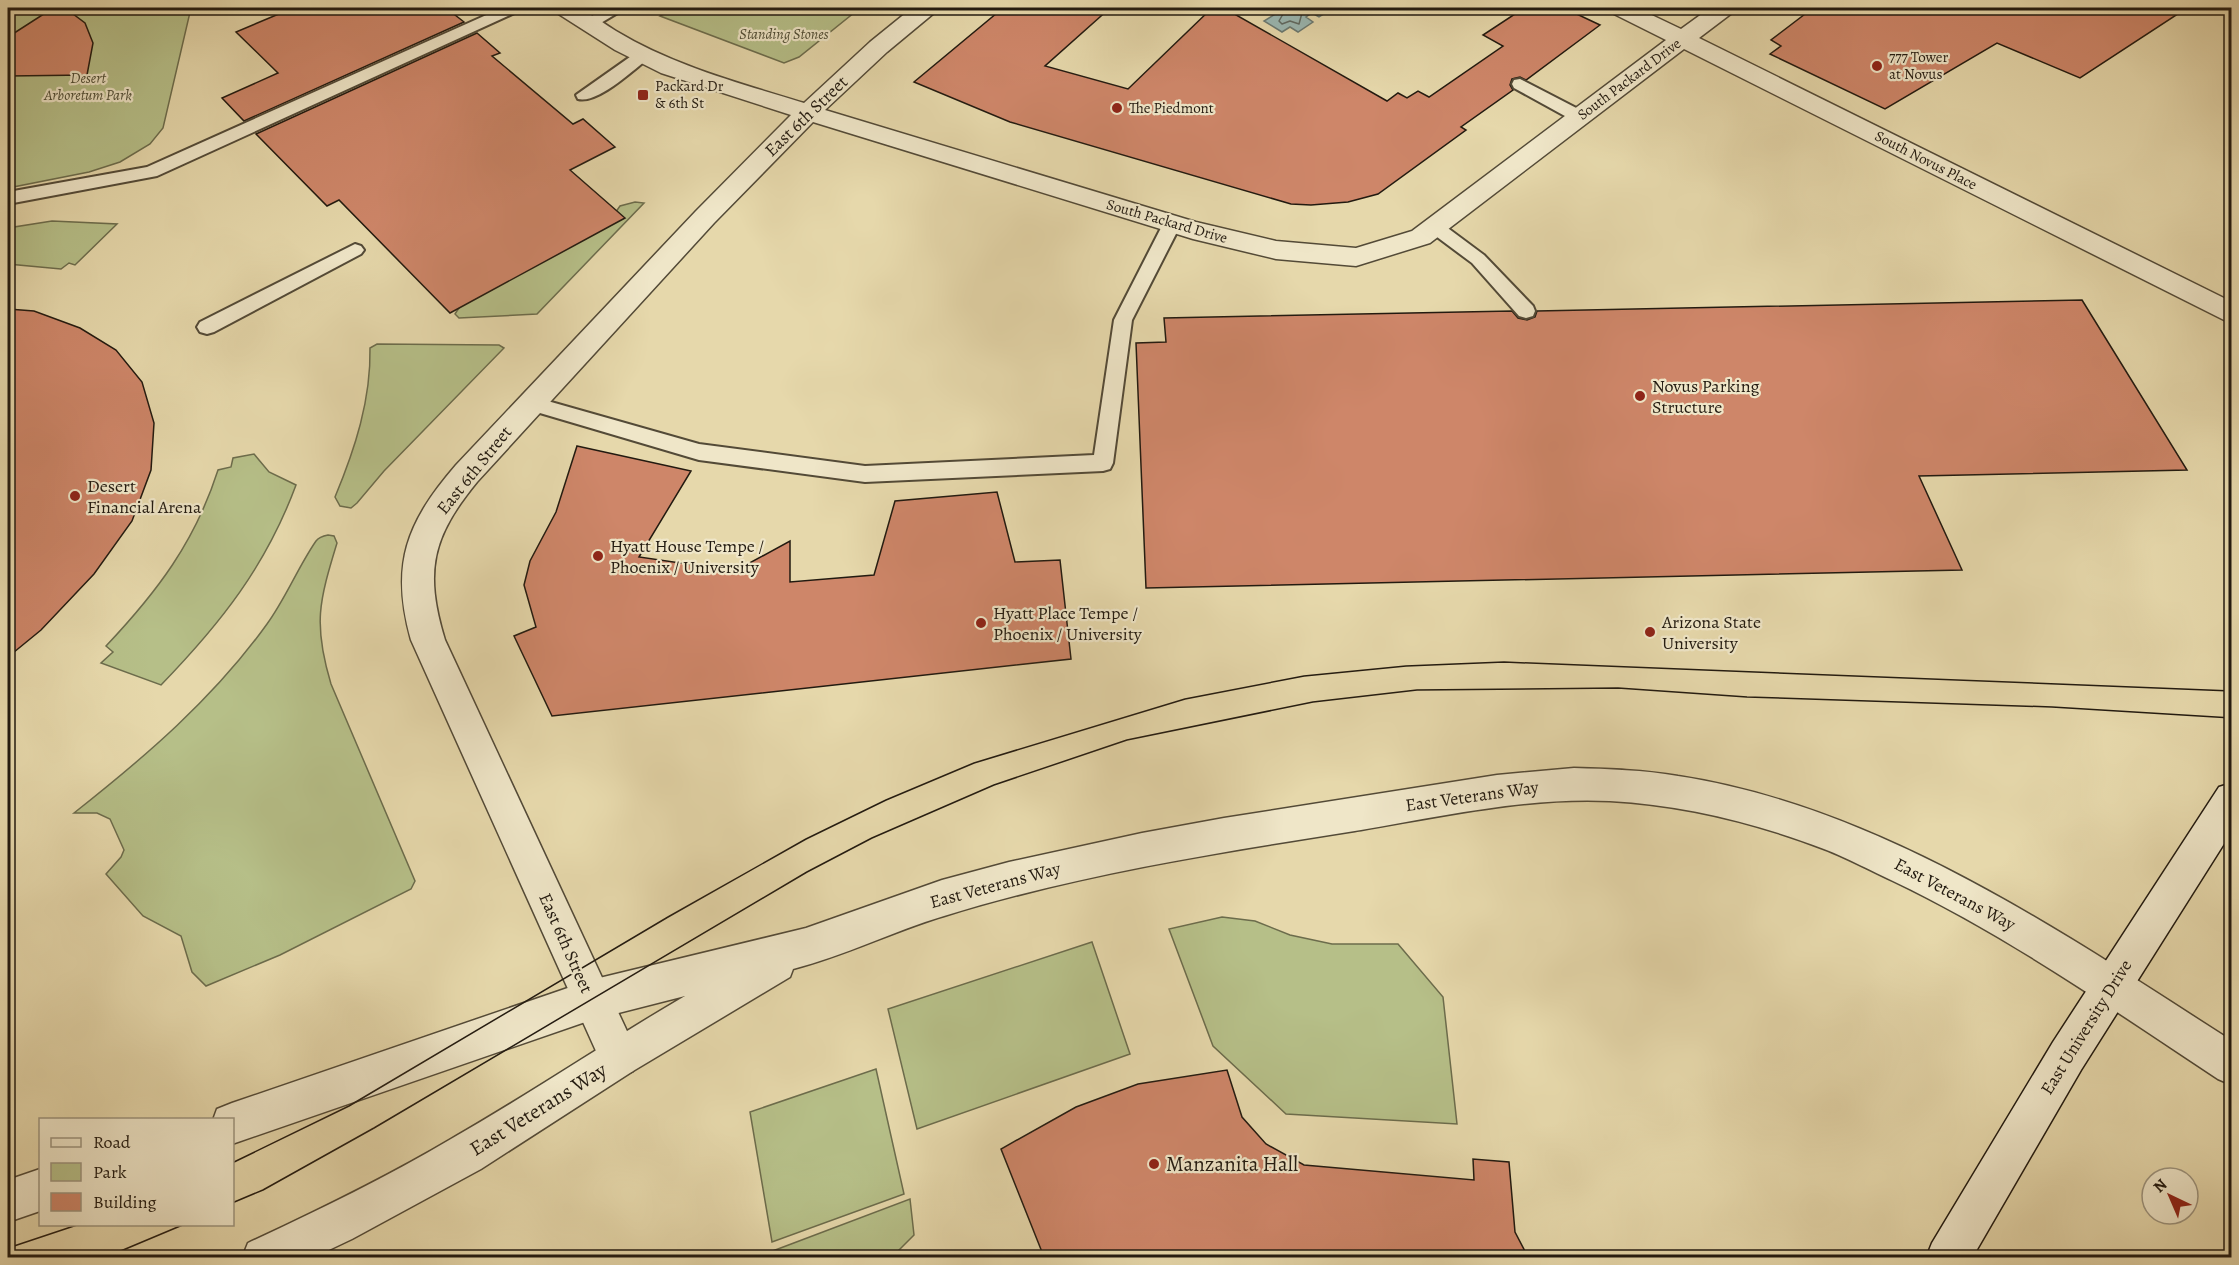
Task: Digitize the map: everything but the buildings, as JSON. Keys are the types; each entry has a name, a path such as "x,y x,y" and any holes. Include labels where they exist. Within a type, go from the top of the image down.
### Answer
{"street":[{"name":"South Packard Drive","path":"565,8 643,56 685,74 807,113 1172,224 1276,250 1356,256 1421,237 1724,8"},
{"name":"East 6th Street","path":"619,1057 444,680 428,640 418,610 416,593 416,577 422,545 438,512 472,468 530,403 807,113 926,8"},
{"name":"South Novus Place","path":"1620,8 2232,314"},
{"name":"East Veterans Way","path":"234,1123 591,1000 806,947 942,898 1142,850 1497,791 1574,784 1612,785 1679,792 1792,820 1834,835 1957,893 2032,935 2232,1065"},
{"name":"East University Drive","path":"1947,1257 2067,1056 2232,799"},
{"name":"East Veterans Way","path":"263,1257 337,1224 466,1154 619,1057 806,947"},
{"path":"8,1201 39,1190"}],"lane":[{"path":"8,198 151,171 514,8"},
{"path":"588,24 618,8"},
{"path":"584,95 643,56"},
{"path":"1520,84 1580,117"},
{"path":"530,403 699,452 865,474 1103,464 1122,320 1172,224"},
{"path":"1435,226 1478,259 1526,311"},
{"path":"207,327 355,250"}],"green space":[{"name":"Desert Arboretum Park","path":"8,8 191,8 163,128 150,144 120,162 89,172 8,188"},
{"name":"Standing Stones","path":"673,8 860,8 799,57 784,63 660,16"},
{"path":"635,202 644,203 537,314 459,318 455,314 466,297 611,219 620,206"},
{"path":"52,221 117,224 75,265 69,263 61,269 8,264 8,228"},
{"path":"377,344 499,345 504,348 384,471 357,503 351,508 340,506 335,497 349,461 365,405 370,348"},
{"path":"254,454 269,472 296,485 271,542 240,592 203,639 161,685 101,663 113,652 106,646 142,606 173,565 198,520 218,470 231,467 233,458"},
{"path":"328,535 334,536 337,543 320,613 325,663 331,684 415,881 411,889 280,955 206,986 192,972 181,936 143,916 106,874 124,850 110,819 97,813 74,813 152,748 224,677 274,614 316,541"},
{"path":"1222,917 1255,921 1290,935 1332,944 1398,944 1443,997 1457,1124 1286,1114 1213,1046 1169,929"},
{"path":"1092,942 1130,1054 917,1129 888,1009"},
{"path":"876,1069 904,1194 772,1242 750,1112"},
{"path":"910,1199 914,1235 892,1257 772,1257 770,1252"}],"water":[{"path":"1271,9 1332,9 1319,17 1312,13 1306,17 1313,22 1298,32 1290,27 1282,32 1264,21 1277,13"}],"tram line":[{"path":"234,1162 349,1106 668,917 806,839 886,800 974,763 1185,699 1304,676 1406,666 1504,662 2232,691"},
{"path":"234,1202 263,1190 374,1128 807,872 872,838 994,785 1127,740 1313,702 1417,690 1618,688 1747,697 2052,707 2232,718"},
{"path":"8,1248 74,1226"},
{"path":"104,1258 180,1226"}],"place":[{"name":"777 Tower at Novus","path":"1877,66"},
{"name":"Packard Dr & 6th St","path":"643,95"},
{"name":"The Piedmont","path":"1117,108"},
{"name":"Novus Parking Structure","path":"1640,396"},
{"name":"Desert Financial Arena","path":"75,496"},
{"name":"Hyatt House Tempe / Phoenix / University","path":"598,556"},
{"name":"Hyatt Place Tempe / Phoenix / University","path":"981,623"},
{"name":"Arizona State University","path":"1650,632"},
{"name":"Manzanita Hall","path":"1154,1164"}]}
